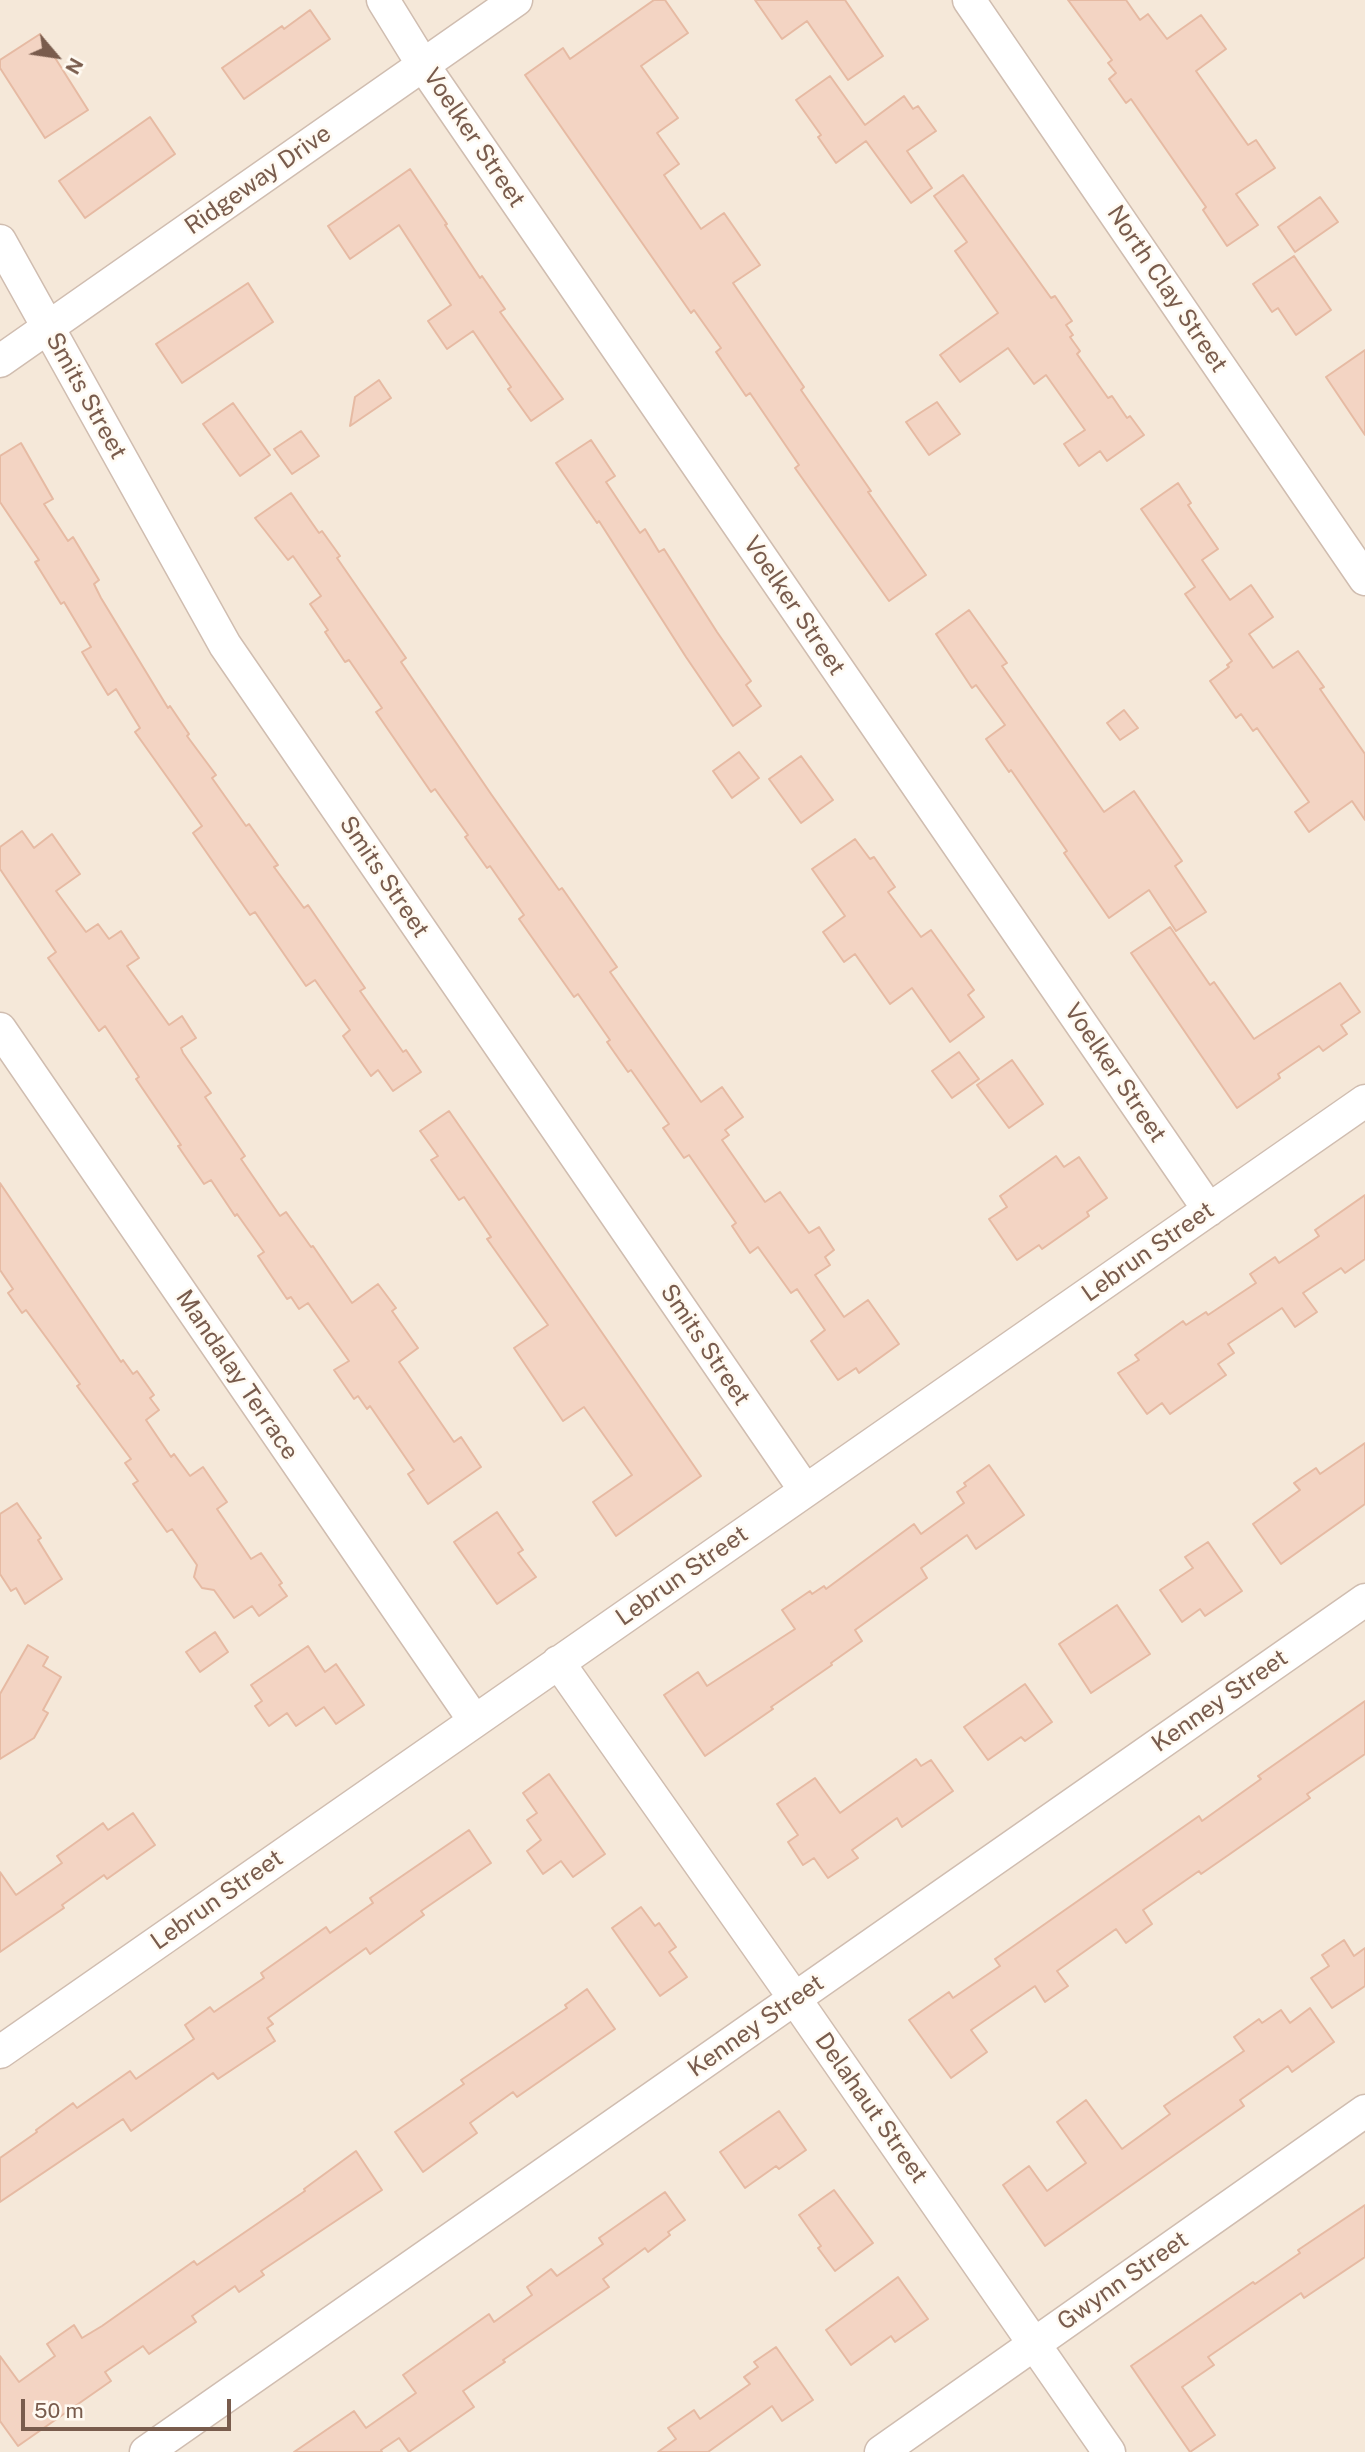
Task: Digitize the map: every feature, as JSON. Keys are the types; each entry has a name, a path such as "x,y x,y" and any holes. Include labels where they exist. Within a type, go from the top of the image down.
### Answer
{"street":[{"name":"Voelker Street","path":"383,0 423,65 1209,1210"},
{"name":"Ridgeway Drive","path":"0,361 516,0"},
{"name":"North Clay Street","path":"969,0 1365,579"},
{"name":"Smits Street","path":"0,241 225,645 805,1490"},
{"name":"Mandalay Terrace","path":"0,1029 474,1720"},
{"name":"Lebrun Street","path":"0,2052 1365,1101"},
{"name":"Kenney Street","path":"146,2452 1365,1600"},
{"name":"Delahaut Street","path":"558,1662 1109,2452"},
{"name":"Gwynn Street","path":"881,2452 1365,2111"}],"shaded area":[{"path":"0,0 1365,0 1365,2452 0,2452"}],"building":[{"path":"654,0 665,0 688,33 641,66 678,118 657,133 679,164 664,175 701,229 724,213 760,265 733,283 804,387 801,390 871,491 868,492 926,575 889,601 795,468 799,465 750,393 746,396 716,352 721,348 694,310 691,313 525,75 563,48 570,59"},
{"path":"755,0 845,0 883,56 848,80 807,21 782,39"},
{"path":"1068,0 1126,0 1140,20 1148,14 1167,39 1201,15 1226,49 1196,71 1248,145 1256,140 1275,168 1236,194 1258,225 1227,246 1203,210 1206,207 1131,99 1126,103 1109,79 1116,73 1108,63 1112,60"},
{"path":"310,10 330,39 244,99 222,68"},
{"path":"40,34 88,110 45,138 0,68 0,60"},
{"path":"830,76 865,125 904,96 913,109 918,106 936,131 907,151 932,188 911,203 866,141 836,163 818,137 821,135 796,100"},
{"path":"150,117 175,154 85,218 59,181"},
{"path":"410,169 480,278 482,276 505,309 500,312 563,399 531,421 473,331 447,349 428,321 451,305 399,225 350,259 328,226"},
{"path":"963,175 1051,298 1055,296 1072,321 1066,325 1073,335 1070,337 1080,351 1077,354 1108,398 1112,396 1127,418 1130,416 1144,435 1107,461 1100,451 1079,466 1064,444 1085,430 1046,375 1034,384 1008,348 960,382 940,355 998,313 955,251 967,242 934,196"},
{"path":"1320,197 1338,222 1295,252 1278,227"},
{"path":"1294,256 1331,310 1296,335 1278,308 1272,312 1253,284"},
{"path":"248,283 273,322 182,383 156,344"},
{"path":"1365,350 1365,435 1326,377"},
{"path":"379,380 391,398 350,426 355,397"},
{"path":"937,402 960,434 929,455 906,422"},
{"path":"233,403 270,455 240,476 203,424"},
{"path":"301,431 319,456 292,474 274,449"},
{"path":"591,440 615,476 606,482 640,533 645,529 659,552 664,549 751,681 746,685 761,706 733,726 599,521 597,523 556,463"},
{"path":"21,443 53,499 44,504 68,541 73,537 99,580 94,584 101,598 168,708 170,706 189,734 187,736 216,775 212,778 246,826 249,824 278,865 274,867 304,908 308,905 365,988 360,991 403,1052 406,1050 421,1072 393,1091 378,1070 371,1076 343,1036 350,1030 315,980 306,986 255,912 250,915 193,833 202,826 135,732 140,728 116,689 108,695 82,652 91,647 64,602 61,604 35,562 39,560 0,502 0,456"},
{"path":"1178,483 1191,503 1188,505 1218,549 1202,560 1230,600 1251,585 1273,617 1249,634 1273,668 1298,651 1324,687 1320,689 1365,754 1365,820 1352,801 1309,832 1295,812 1309,802 1257,728 1253,731 1241,714 1236,718 1210,681 1229,667 1227,665 1232,661 1185,594 1195,587 1141,509"},
{"path":"291,493 319,533 322,531 340,556 337,558 406,658 401,662 491,794 617,967 610,972 701,1102 722,1087 743,1117 725,1130 729,1135 722,1140 765,1202 780,1192 809,1233 819,1227 834,1250 825,1257 830,1265 815,1275 844,1317 868,1300 899,1344 859,1373 856,1368 838,1380 811,1341 825,1330 797,1289 791,1293 758,1247 750,1253 732,1226 736,1223 689,1155 684,1158 663,1128 669,1124 631,1070 628,1072 607,1042 610,1040 578,994 574,997 519,919 524,915 490,866 487,868 465,837 468,835 435,789 431,792 376,712 382,708 349,660 345,662 310,604 321,596 293,556 288,560 255,518"},
{"path":"969,610 1007,663 1002,666 1104,812 1134,791 1182,861 1175,866 1206,912 1176,931 1149,890 1109,918 1064,853 1067,851 986,739 1005,725 976,685 972,688 936,634"},
{"path":"1124,710 1138,728 1120,740 1107,723"},
{"path":"739,752 759,778 732,798 713,771"},
{"path":"801,756 833,800 801,823 769,779"},
{"path":"22,831 34,848 52,834 80,874 56,891 86,932 98,924 109,939 121,931 139,958 127,966 169,1025 182,1016 196,1038 181,1048 183,1053 211,1093 205,1097 245,1156 241,1159 280,1216 286,1212 352,1303 378,1284 396,1308 392,1311 418,1348 399,1362 454,1442 461,1437 481,1467 428,1504 408,1474 414,1470 370,1406 367,1409 358,1396 354,1399 334,1370 349,1361 308,1303 299,1309 291,1297 287,1299 258,1256 264,1252 211,1180 204,1184 105,1026 99,1031 48,958 56,952 0,869 0,847"},
{"path":"855,839 870,859 874,857 895,887 888,892 921,937 931,930 974,990 968,995 984,1017 950,1042 912,988 890,1004 855,954 844,962 823,932 845,916 812,869"},
{"path":"1170,927 1210,985 1214,982 1254,1039 1340,983 1360,1012 1341,1025 1347,1034 1323,1051 1319,1046 1278,1074 1280,1078 1237,1108 1131,953"},
{"path":"959,1052 979,1079 952,1098 932,1071"},
{"path":"1012,1060 1043,1104 1009,1128 977,1085"},
{"path":"449,1111 701,1476 616,1536 593,1502 632,1475 584,1407 563,1421 514,1348 548,1325 487,1239 491,1237 464,1197 459,1200 431,1160 438,1156 420,1131"},
{"path":"1056,1156 1064,1167 1079,1157 1107,1198 1087,1212 1089,1216 1042,1249 1039,1245 1017,1260 989,1219 1007,1207 1000,1196"},
{"path":"0,1183 121,1362 123,1360 133,1374 137,1371 154,1395 150,1398 159,1410 146,1420 171,1457 174,1454 190,1476 203,1467 227,1502 217,1509 251,1559 261,1553 282,1583 279,1585 287,1596 259,1616 252,1606 234,1618 214,1590 202,1588 194,1577 197,1565 172,1529 167,1532 133,1484 138,1481 125,1463 131,1459 26,1310 22,1313 8,1293 13,1289 0,1270"},
{"path":"1365,1195 1365,1259 1345,1273 1341,1268 1303,1293 1317,1312 1295,1327 1282,1308 1228,1344 1234,1353 1218,1364 1226,1375 1170,1414 1162,1403 1147,1414 1118,1373 1139,1360 1135,1355 1183,1321 1186,1325 1206,1312 1208,1315 1256,1283 1250,1274 1275,1257 1279,1263 1319,1236 1315,1230"},
{"path":"1365,1443 1365,1504 1281,1564 1253,1524 1300,1490 1294,1483 1316,1468 1320,1474"},
{"path":"989,1465 1024,1515 976,1549 967,1535 921,1568 927,1578 855,1630 862,1641 771,1707 773,1709 705,1756 664,1695 698,1672 707,1686 795,1629 782,1610 810,1591 812,1594 824,1586 826,1589 914,1524 921,1534 964,1503 957,1492 966,1486 964,1483"},
{"path":"17,1503 41,1538 38,1540 62,1579 25,1604 16,1588 11,1591 0,1574 0,1514"},
{"path":"497,1512 523,1550 518,1553 536,1577 497,1604 454,1542"},
{"path":"1208,1542 1242,1591 1205,1616 1200,1609 1182,1622 1160,1590 1193,1568 1185,1557"},
{"path":"1117,1605 1150,1654 1091,1693 1059,1644"},
{"path":"215,1632 228,1652 200,1672 186,1652"},
{"path":"28,1645 48,1657 43,1666 61,1677 43,1710 48,1713 34,1738 0,1759 0,1694"},
{"path":"308,1646 325,1672 336,1664 364,1705 336,1724 324,1707 296,1726 287,1713 269,1726 255,1706 262,1701 251,1685"},
{"path":"1025,1684 1052,1722 1025,1741 1021,1737 988,1760 964,1727"},
{"path":"1365,1701 1365,1754 1307,1794 1310,1798 1201,1874 1199,1871 1143,1910 1152,1924 1126,1943 1116,1929 1057,1971 1068,1986 1045,2002 1035,1986 971,2030 987,2052 951,2078 909,2020 949,1992 953,1998 1000,1966 995,1959 1199,1816 1202,1821 1261,1779 1258,1776"},
{"path":"916,1759 921,1766 931,1760 953,1791 902,1827 897,1818 852,1850 858,1858 828,1878 814,1858 803,1865 788,1842 798,1835 777,1804 815,1778 840,1813"},
{"path":"549,1774 605,1854 573,1877 561,1861 543,1874 527,1851 541,1840 527,1820 537,1813 523,1793"},
{"path":"133,1813 155,1845 107,1879 104,1875 62,1905 64,1908 0,1952 0,1872 16,1895 62,1863 57,1856 103,1823 108,1830"},
{"path":"469,1830 491,1863 421,1911 424,1915 370,1954 366,1948 268,2018 273,2024 267,2028 275,2041 218,2079 213,2073 131,2131 123,2119 0,2202 0,2158 73,2103 77,2108 130,2071 136,2079 194,2039 185,2025 210,2007 214,2012 264,1978 261,1973 326,1927 330,1933 373,1903 370,1898"},
{"path":"641,1907 655,1926 659,1923 676,1947 669,1952 687,1977 660,1996 612,1928"},
{"path":"1344,1940 1354,1956 1365,1948 1365,1986 1332,2008 1311,1978 1329,1966 1322,1955"},
{"path":"587,1989 615,2029 517,2097 513,2092 470,2123 477,2133 423,2172 395,2132 464,2084 461,2080 567,2008 565,2005"},
{"path":"1310,2008 1334,2042 1292,2072 1288,2066 1240,2100 1244,2106 1045,2246 1003,2185 1029,2166 1047,2191 1086,2163 1057,2122 1086,2100 1122,2149 1170,2114 1164,2106 1244,2051 1234,2037 1259,2019 1262,2023 1281,2010 1290,2023"},
{"path":"779,2111 806,2150 779,2169 776,2166 745,2188 720,2152"},
{"path":"356,2151 382,2190 261,2271 264,2275 239,2292 235,2286 192,2316 196,2322 149,2354 143,2346 105,2372 111,2381 18,2446 0,2421 0,2356 19,2382 55,2356 47,2344 74,2325 82,2338 102,2326 194,2261 197,2265 305,2191 304,2189"},
{"path":"834,2190 873,2243 835,2271 799,2215"},
{"path":"665,2192 685,2220 648,2252 645,2248 603,2279 609,2287 463,2391 474,2407 409,2452 399,2438 381,2450 382,2452 294,2452 354,2411 366,2428 416,2393 403,2375 489,2314 494,2322 532,2295 527,2287 551,2269 557,2276 603,2244 599,2238"},
{"path":"1365,2205 1365,2257 1304,2298 1301,2293 1208,2357 1214,2365 1182,2387 1215,2435 1190,2452 1131,2366 1253,2282 1255,2284 1300,2253 1298,2250"},
{"path":"898,2277 928,2319 895,2342 891,2336 851,2365 826,2330"},
{"path":"776,2347 813,2400 782,2421 772,2406 708,2452 658,2452 676,2439 668,2428 694,2410 700,2419 750,2384 744,2377 758,2367 754,2362"}]}
